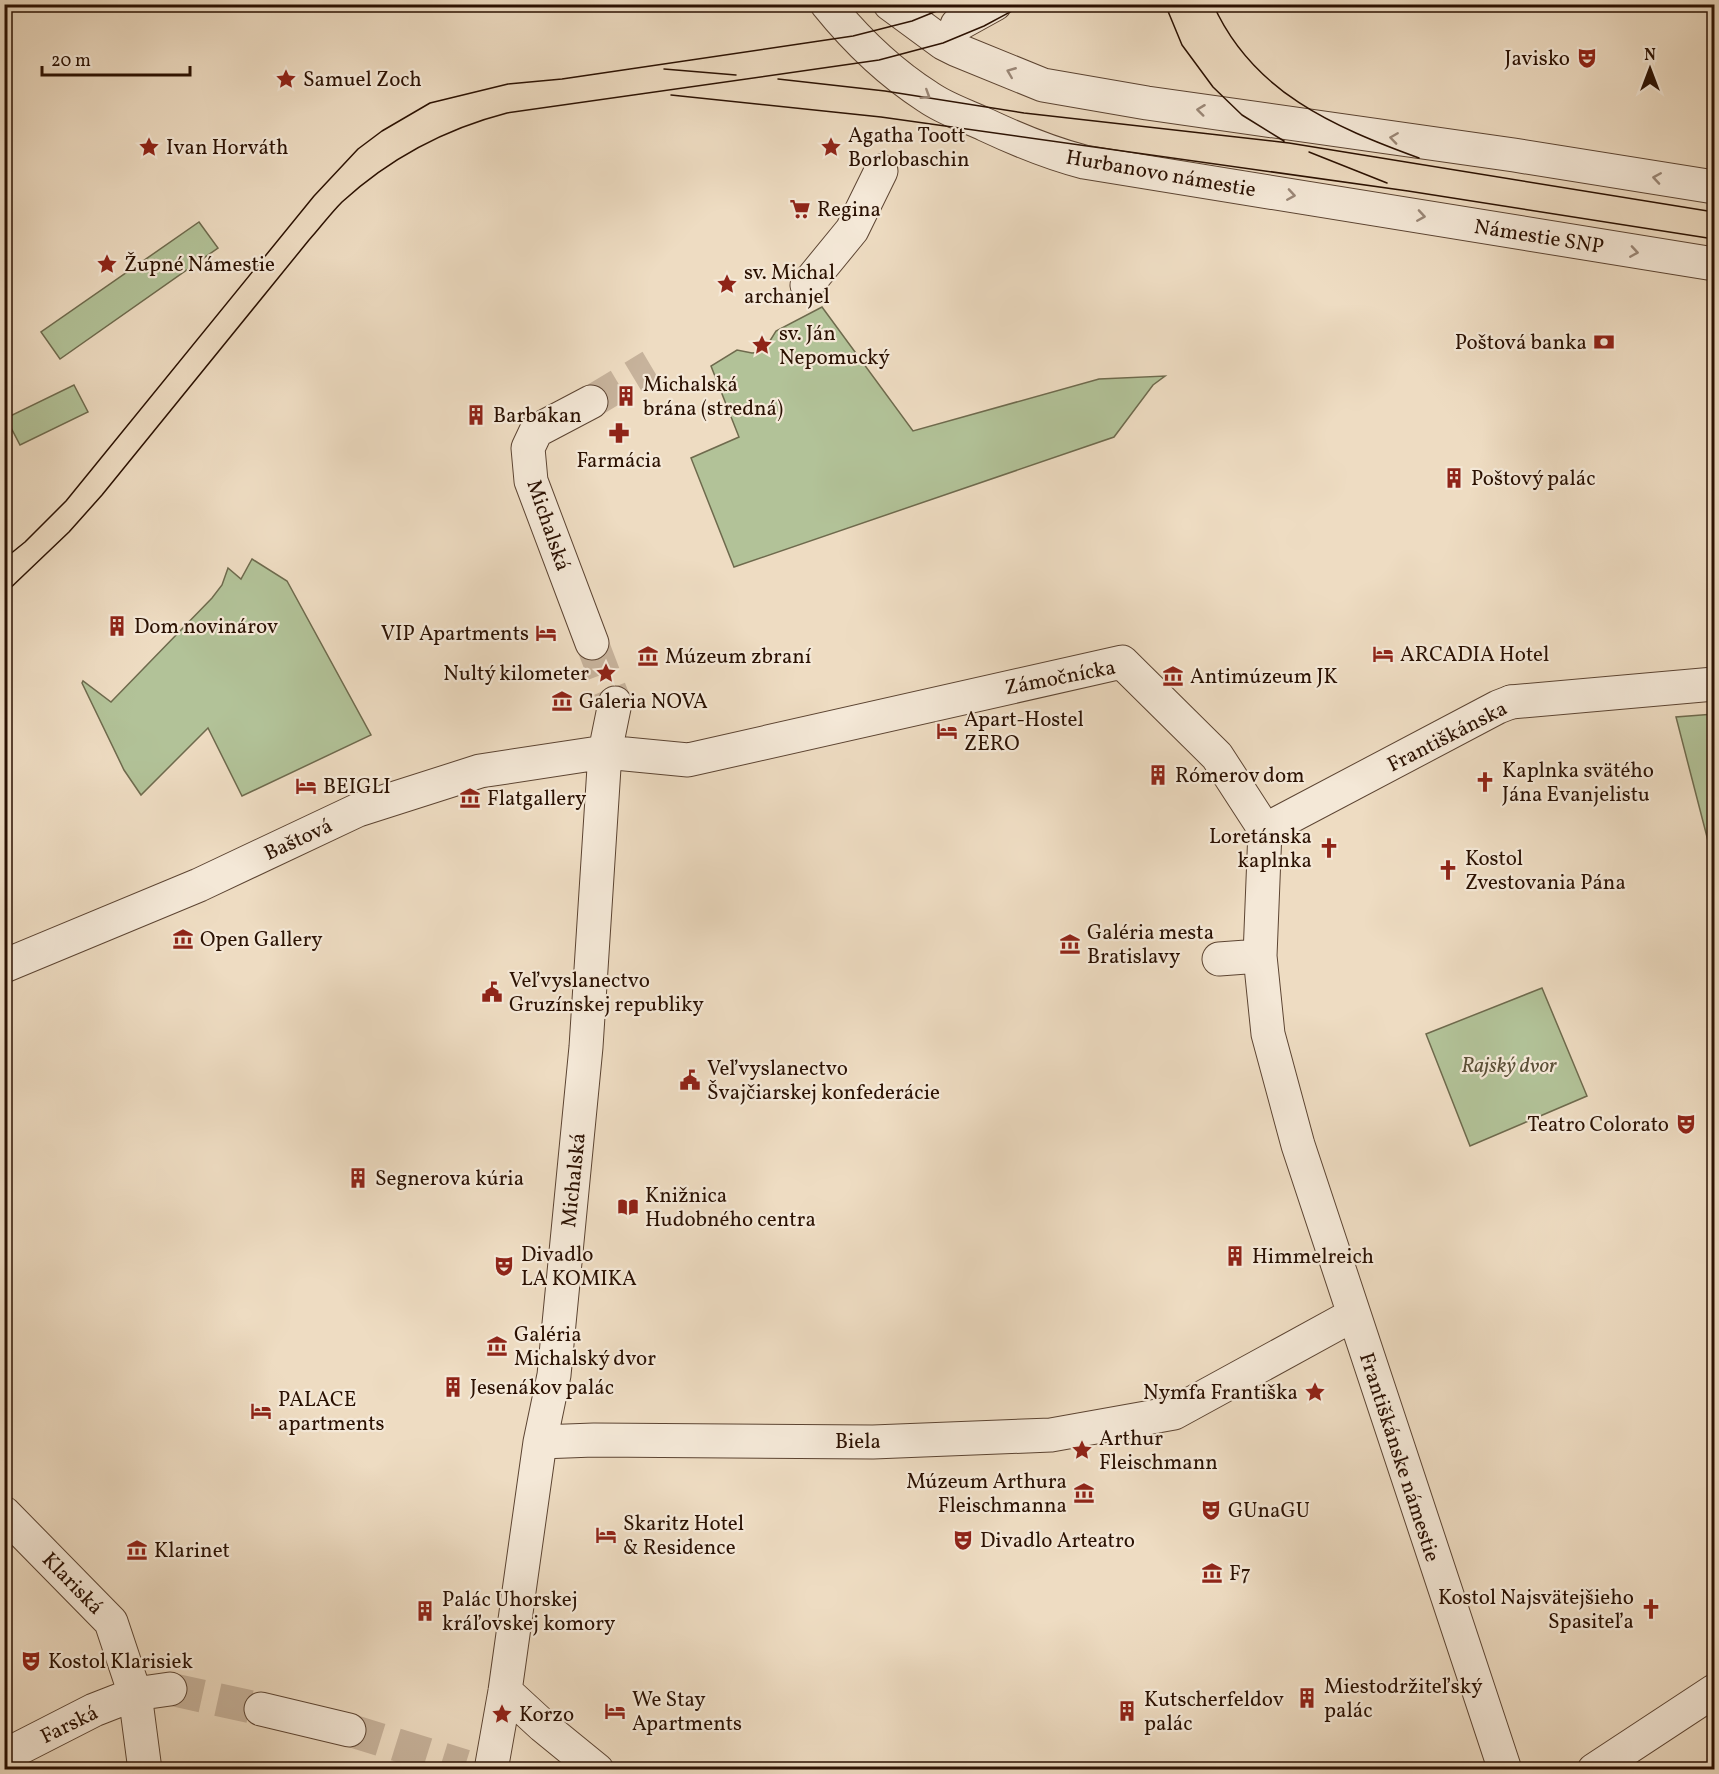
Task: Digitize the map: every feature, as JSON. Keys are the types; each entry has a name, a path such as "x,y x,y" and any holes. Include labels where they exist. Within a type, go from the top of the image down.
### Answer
{"street":[{"name":"Hurbanovo námestie","path":"827,4 853,36 859,52 930,99 1008,136 1062,157 1364,206"},
{"path":"890,4 946,30"},
{"path":"859,52 946,30 995,4"},
{"path":"946,30 943,43 1043,85 1147,103 1452,146 1714,187"},
{"path":"807,285 852,230 881,171"},
{"name":"Námestie SNP","path":"1364,206 1714,264"},
{"name":"Michalská","path":"591,402 536,431 528,448 531,481 592,643"},
{"name":"Zámočnícka","path":"605,752 688,760 1122,662 1216,756 1265,830"},
{"name":"Františkánska","path":"1265,830 1511,702 1714,684"},
{"name":"Michalská","path":"479,1768 505,1691 540,1442 554,1375 586,1047 605,752 615,703"},
{"name":"Baštová","path":"4,966 200,885 358,810 480,771 605,752"},
{"name":"Františkánske námestie","path":"1265,830 1260,956 1268,1034 1298,1145 1504,1770"},
{"path":"1219,959 1260,956"},
{"name":"Biela","path":"540,1442 594,1440 873,1442 1051,1435 1174,1413 1353,1315"},
{"name":"Klariská","path":"4,1513 111,1622 135,1694 145,1770"},
{"name":"Farská","path":"4,1756 94,1710 135,1694 170,1689"},
{"path":"505,1691 597,1770"},
{"path":"1594,1770 1621,1750 1714,1691"},
{"path":"261,1709 349,1730"}],"green space":[{"path":"199,222 218,248 60,359 41,332"},
{"path":"822,307 913,431 1099,379 1165,376 1153,385 1114,437 734,567 691,458 739,437 711,366 737,350 752,353 763,352 776,331"},
{"path":"74,385 88,412 20,445 6,418"},
{"path":"252,559 287,581 371,735 242,796 208,728 141,795 124,770 82,683 83,681 111,702 212,598 222,585 228,568 241,579"},
{"path":"1714,714 1714,864 1676,717"},
{"name":"Rajský dvor","path":"1542,988 1587,1096 1470,1146 1426,1034"}],"tunnel":[{"path":"591,402 651,366"},
{"path":"592,643 615,703"},
{"path":"170,1689 261,1709"},
{"path":"349,1730 465,1766"}],"tram line":[{"path":"4,559 25,542 66,501 314,196 358,149 382,131 430,103 508,84 562,79 853,36 912,21 954,4"},
{"path":"4,594 69,532 102,495 342,202 379,172 419,147 462,128 507,113 879,60 943,43 984,26 1025,4"},
{"path":"1165,4 1182,45 1213,87 1242,115 1284,141"},
{"path":"1213,4 1230,35 1250,61 1273,83 1327,119 1419,158"},
{"path":"664,69 736,75"},
{"path":"778,79 885,91 1024,113 1289,143 1714,212"},
{"path":"671,95 881,117 1408,191 1714,239"},
{"path":"1309,152 1387,183"}],"place":[{"name":"Javisko","path":"1587,58"},
{"name":"Samuel Zoch","path":"286,79"},
{"name":"Ivan Horváth","path":"149,147"},
{"name":"Agatha Toott Borlobaschin","path":"831,147"},
{"name":"Regina","path":"800,209"},
{"name":"Župné Námestie","path":"107,264"},
{"name":"sv. Michal archanjel","path":"727,284"},
{"name":"Poštová banka","path":"1604,342"},
{"name":"sv. Ján Nepomucký","path":"762,345"},
{"name":"Michalská brána (stredná)","path":"626,396"},
{"name":"Barbakan","path":"476,415"},
{"name":"Farmácia","path":"619,433"},
{"name":"Poštový palác","path":"1454,478"},
{"name":"Dom novinárov","path":"117,626"},
{"name":"VIP Apartments","path":"546,633"},
{"name":"ARCADIA Hotel","path":"1383,654"},
{"name":"Múzeum zbraní","path":"648,656"},
{"name":"Nultý kilometer","path":"606,673"},
{"name":"Antimúzeum JK","path":"1173,676"},
{"name":"Galeria NOVA","path":"562,701"},
{"name":"Apart-Hostel ZERO","path":"947,731"},
{"name":"Rómerov dom","path":"1158,775"},
{"name":"Kaplnka svätého Jána Evanjelistu","path":"1485,782"},
{"name":"BEIGLI","path":"306,786"},
{"name":"Flatgallery","path":"470,798"},
{"name":"Loretánska kaplnka","path":"1329,848"},
{"name":"Kostol Zvestovania Pána","path":"1448,870"},
{"name":"Open Gallery","path":"183,939"},
{"name":"Galéria mesta Bratislavy","path":"1070,944"},
{"name":"Veľvyslanectvo Gruzínskej republiky","path":"492,992"},
{"name":"Veľvyslanectvo Švajčiarskej konfederácie","path":"690,1080"},
{"name":"Teatro Colorato","path":"1686,1124"},
{"name":"Segnerova kúria","path":"358,1178"},
{"name":"Knižnica Hudobného centra","path":"628,1207"},
{"name":"Himmelreich","path":"1235,1256"},
{"name":"Divadlo LA KOMIKA","path":"504,1266"},
{"name":"Galéria Michalský dvor","path":"497,1346"},
{"name":"Jesenákov palác","path":"453,1387"},
{"name":"Nymfa Františka","path":"1315,1392"},
{"name":"PALACE apartments","path":"261,1411"},
{"name":"Arthur Fleischmann","path":"1082,1450"},
{"name":"Múzeum Arthura Fleischmanna","path":"1084,1493"},
{"name":"GUnaGU","path":"1211,1510"},
{"name":"Skaritz Hotel & Residence","path":"606,1535"},
{"name":"Divadlo Arteatro","path":"963,1540"},
{"name":"Klarinet","path":"137,1550"},
{"name":"F7","path":"1212,1573"},
{"name":"Kostol Najsvätejšieho Spasiteľa","path":"1651,1609"},
{"name":"Palác Uhorskej kráľovskej komory","path":"425,1611"},
{"name":"Kostol Klarisiek","path":"31,1661"},
{"name":"Miestodržiteľský palác","path":"1307,1698"},
{"name":"We Stay Apartments","path":"615,1711"},
{"name":"Kutscherfeldov palác","path":"1127,1711"},
{"name":"Korzo","path":"502,1714"}]}
